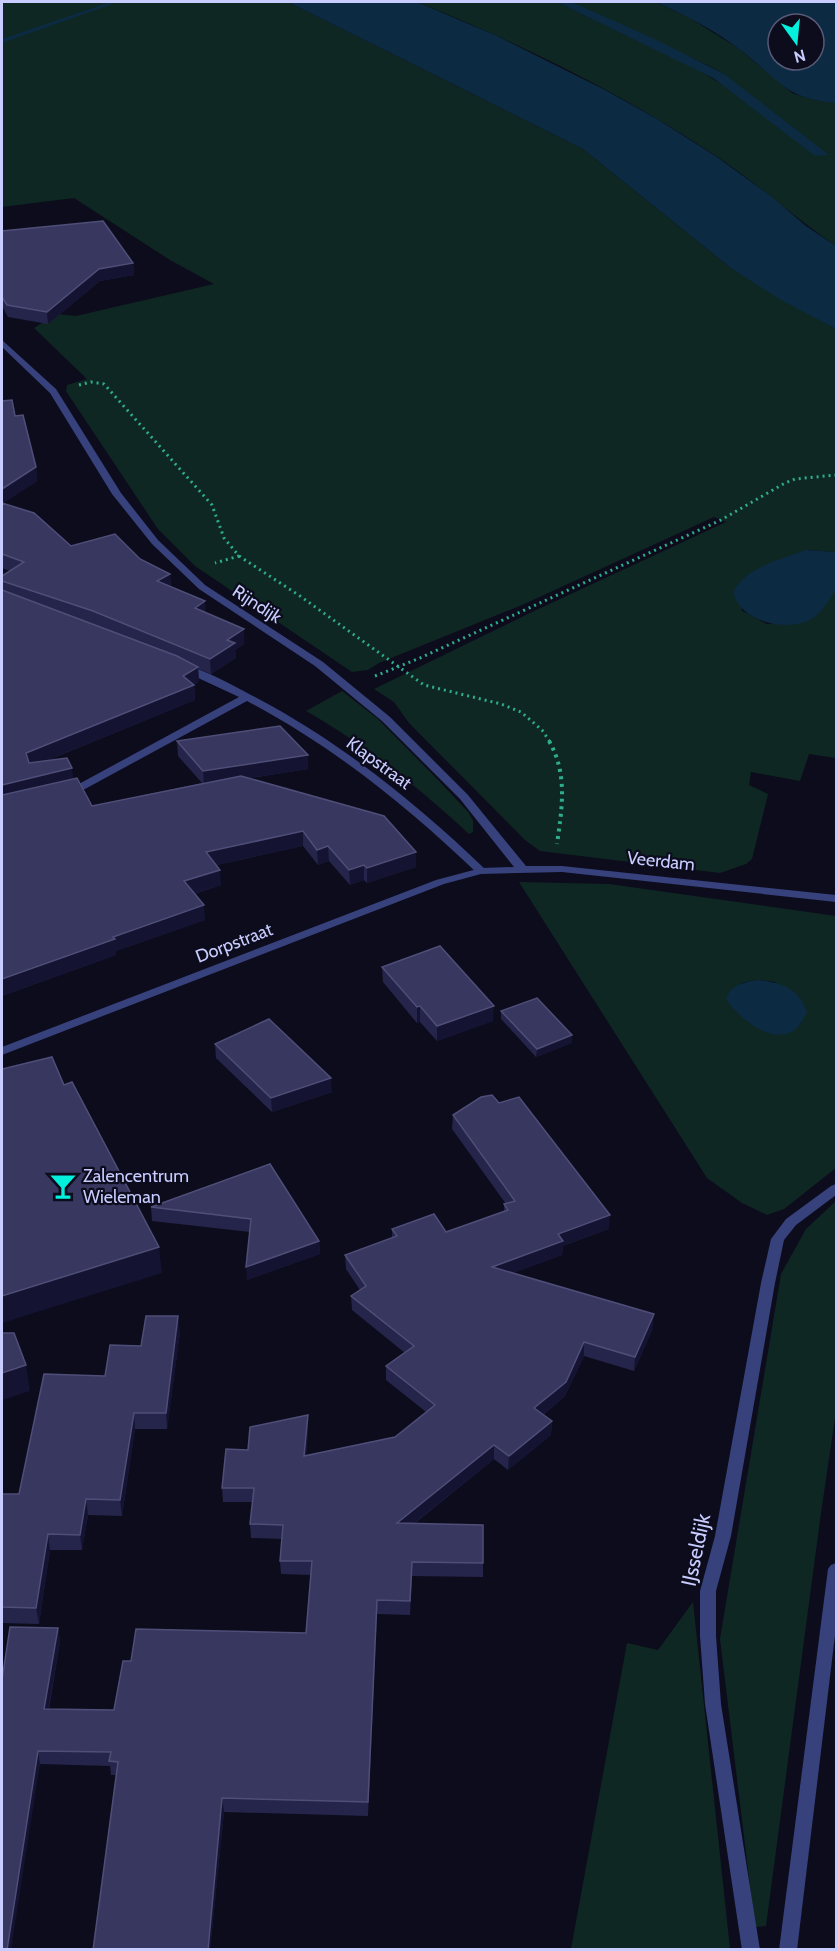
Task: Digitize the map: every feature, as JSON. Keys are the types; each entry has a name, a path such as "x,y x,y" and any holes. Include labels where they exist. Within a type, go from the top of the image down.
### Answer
{"street":[{"name":"Rijndijk","path":"2,343 53,391 138,523 185,572 232,608 319,664 386,719 464,797 522,869"},
{"name":"Klapstraat","path":"174,664 206,676 296,726 380,782 442,832 481,871"},
{"path":"58,792 81,787 246,698"},
{"name":"Veerdam","path":"481,871 554,869 837,899"},
{"name":"Dorpstraat","path":"2,1051 440,882 481,871"},
{"name":"IJsseldijk","path":"751,1950 713,1704 708,1636 708,1591 723,1536 768,1283 778,1239 791,1222 837,1189"},
{"path":"788,1950 837,1569"}],"path":[{"path":"53,391 91,382 104,384 212,505 224,538 239,556 424,685 501,704 521,712 542,730 551,744 562,774 562,799 554,869"},
{"path":"348,686 400,667 721,520 785,483 795,479 837,475"},
{"path":"185,572 239,556"}],"green space":[{"path":"2,2 288,2 583,149 732,269 836,329 836,552 805,550 741,610 767,624 802,621 815,616 836,589 836,758 809,754 800,781 751,772 749,785 768,794 752,859 746,864 720,873 540,851 525,840 409,723 394,702 374,689 532,612 726,522 714,517 522,605 379,663 368,670 352,672 195,566 158,529 66,391 67,385 87,379 34,328 57,314 76,316 214,284 170,260 74,198 2,207"},
{"path":"417,2 557,2 699,70 724,86 724,74 572,2 655,2 688,17 738,48 792,93 814,100 836,103 836,246 732,167 681,133 570,71"},
{"path":"342,691 378,719 469,813 473,821 473,832 469,834 430,799 371,753 306,711"},
{"path":"519,882 609,884 836,916 836,1168 784,1209 767,1215 742,1203 707,1178","holes":["757,980 775,982 801,1024 787,1033 741,983"]},
{"path":"836,1201 836,1411 766,1926 755,1927 720,1639 781,1274 806,1229"},
{"path":"693,1602 730,1949 571,1949 627,1643 658,1650"}],"water":[{"path":"288,2 417,2 497,36 607,91 657,119 717,157 772,197 806,226 836,246 836,329 781,300 732,269 583,149"},
{"path":"557,2 572,2 659,41 724,74 829,155 815,156 713,78"},
{"path":"655,2 836,2 836,103 818,101 792,92 767,72 826,72 826,12 766,12 766,71 729,42 698,23"},
{"path":"805,550 836,552 836,589 816,616 795,624 782,625 769,623 746,612 738,603 733,592 739,583 764,565"},
{"path":"757,980 773,982 788,988 804,1004 807,1012 793,1031 784,1034 765,1032 746,1021 726,999 734,987"}],"building":[{"path":"103,221 133,263 99,269 47,312 7,305 2,297 2,231"},
{"path":"12,400 15,416 23,415 36,467 2,489 2,401"},
{"path":"2,503 34,513 71,546 115,534 140,559 170,574 157,581 205,601 195,608 244,629 227,640 235,643 210,659 93,611 2,581 2,576 24,562 2,554"},
{"path":"2,590 177,656 198,667 183,676 194,685 26,753 29,763 67,758 72,768 2,785"},
{"path":"280,726 308,755 203,771 177,741"},
{"path":"241,776 384,816 416,852 367,868 364,865 349,870 328,846 317,850 303,831 206,852 220,870 184,881 204,905 2,979 2,795 77,778 92,806"},
{"path":"440,946 494,1006 437,1026 382,967"},
{"path":"537,998 572,1035 537,1049 501,1011"},
{"path":"269,1019 331,1078 271,1098 215,1044"},
{"name":"Zalencentrum Wieleman","path":"52,1057 64,1085 72,1082 159,1247 2,1296 2,1069"},
{"path":"492,1095 499,1103 519,1097 610,1215 558,1234 563,1241 492,1267 654,1314 635,1357 584,1342 566,1382 534,1408 552,1421 509,1456 494,1445 397,1523 483,1525 483,1563 412,1562 410,1601 377,1600 368,1802 222,1798 208,1950 93,1950 118,1762 109,1761 111,1752 38,1751 7,1950 2,1950 2,1680 10,1627 58,1628 44,1709 114,1710 123,1661 131,1661 136,1629 306,1633 312,1561 280,1561 283,1525 250,1524 254,1488 222,1488 226,1449 248,1450 250,1427 308,1415 304,1456 395,1437 435,1405 386,1366 414,1346 351,1296 366,1286 345,1255 397,1236 392,1229 434,1214 446,1232 508,1210 504,1204 515,1201 453,1115 481,1097"},
{"path":"270,1164 319,1241 246,1267 251,1219 151,1207"},
{"path":"146,1316 178,1316 166,1413 134,1413 120,1500 86,1499 80,1535 48,1534 36,1608 2,1607 2,1494 19,1494 44,1374 105,1376 110,1345 141,1346"},
{"path":"2,1333 14,1333 26,1365 2,1373"}],"waterway":[{"path":"2,41 115,2"}],"place":[{"name":"Zalencentrum Wieleman","path":"63,1186"}]}
